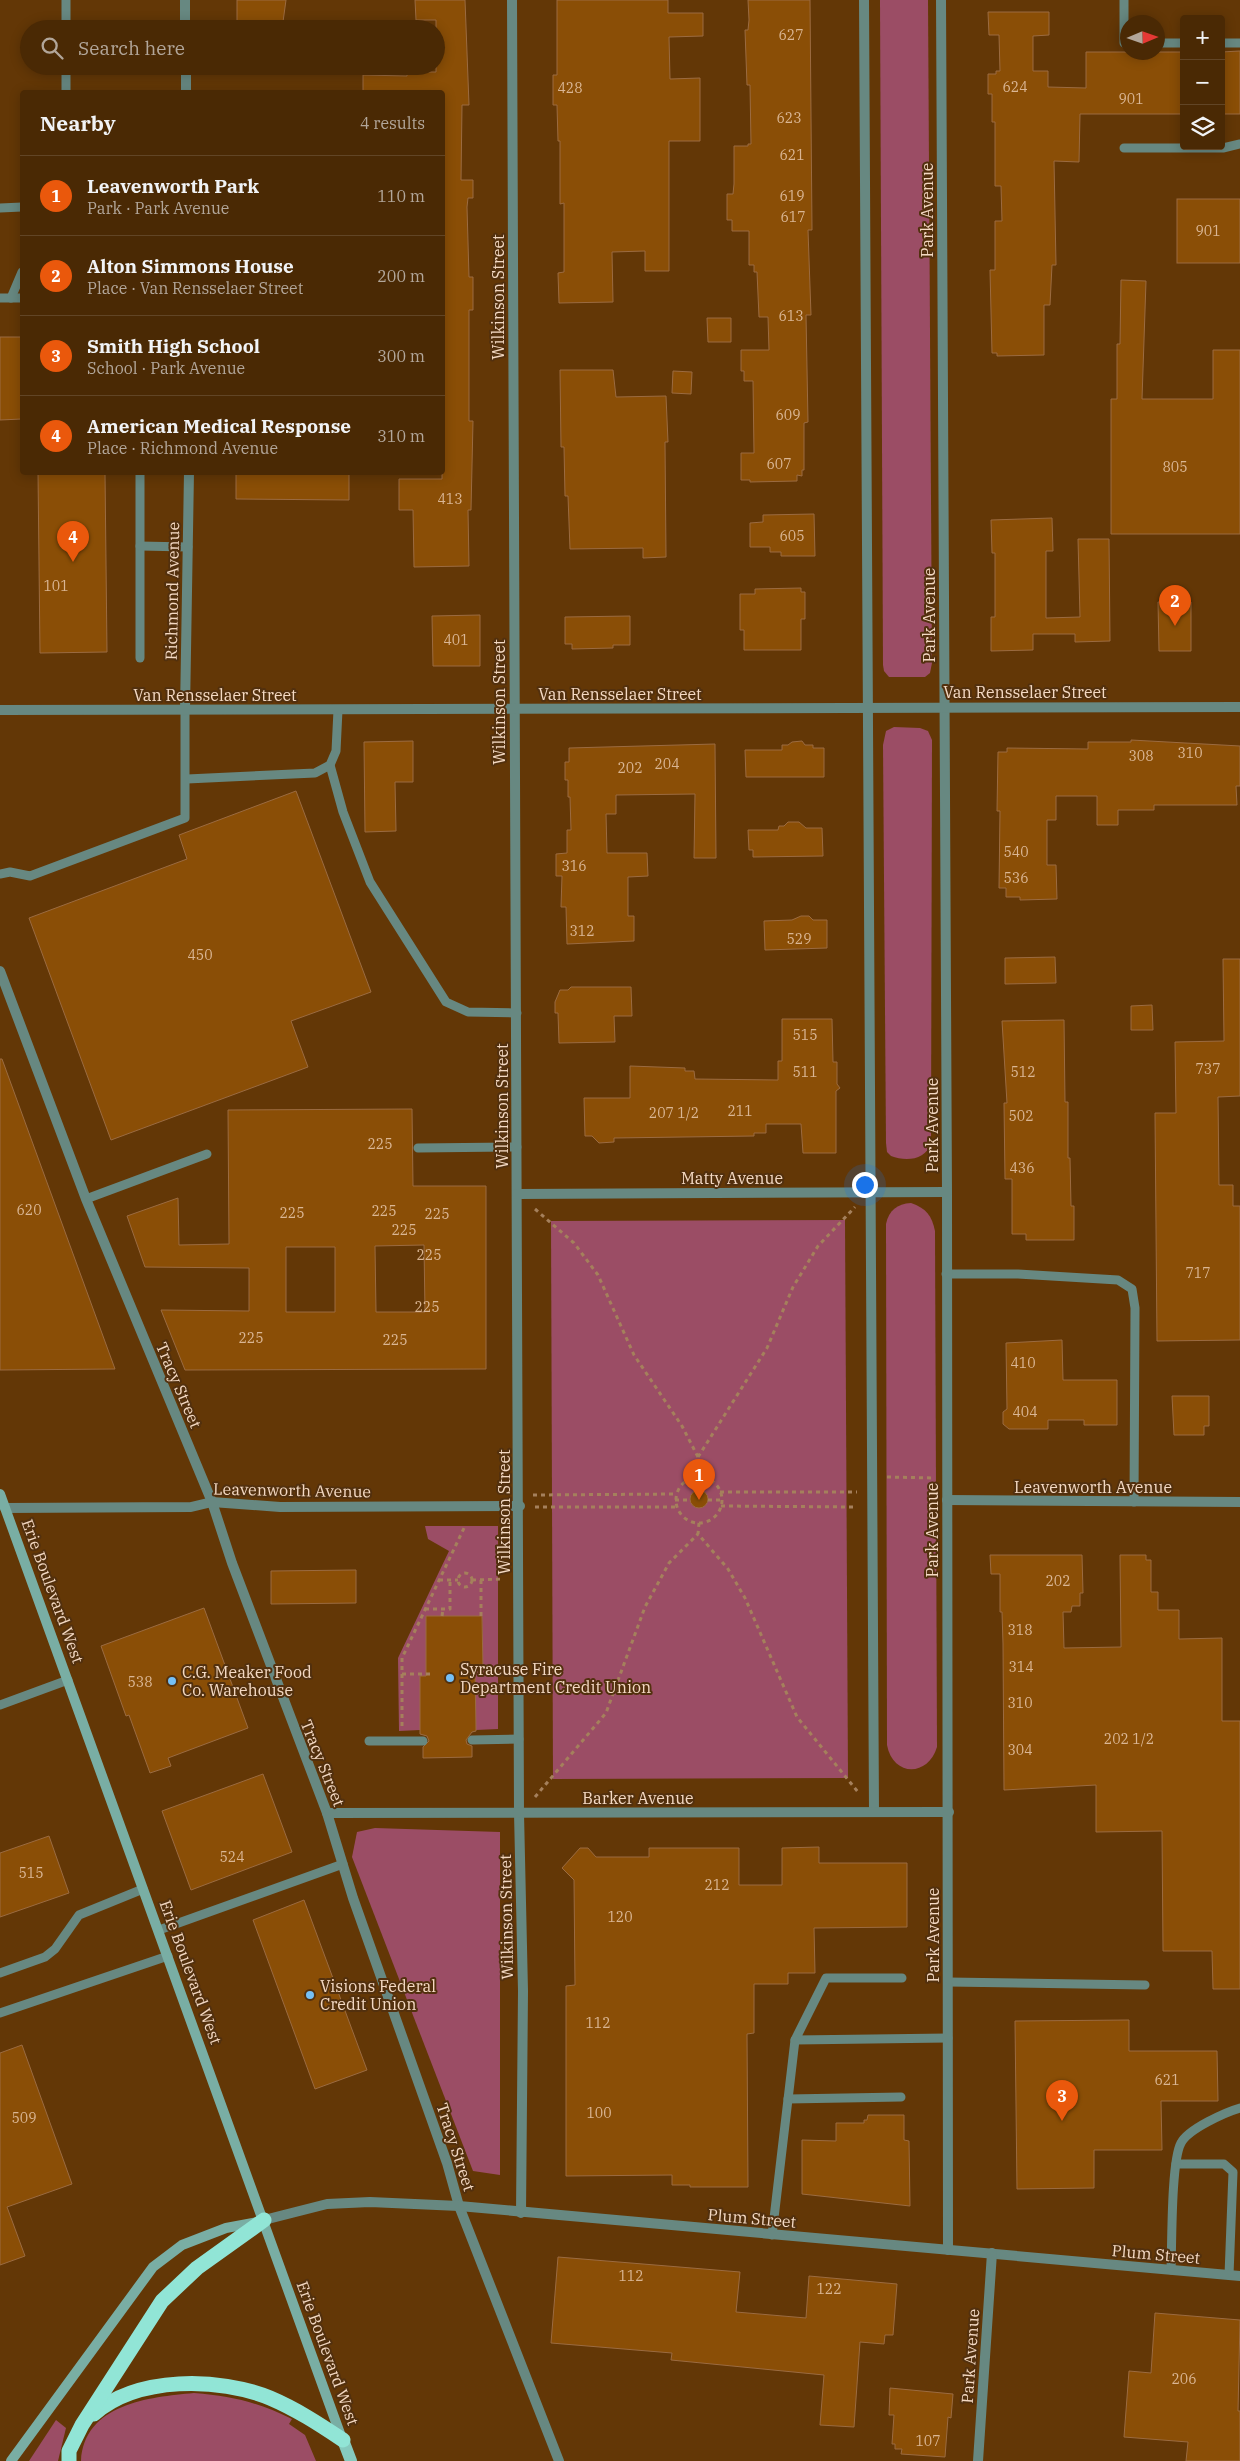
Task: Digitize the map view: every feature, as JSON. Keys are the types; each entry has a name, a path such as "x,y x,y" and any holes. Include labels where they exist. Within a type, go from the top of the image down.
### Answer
{"highway":[{"path":"69,2461 69,2451 82,2425 162,2301 197,2268 264,2220"},
{"path":"82,2425 104,2405 134,2391 173,2384 217,2385 268,2397 307,2416 342,2440"}],"main road":[{"name":"Erie Boulevard West","path":"0,1494 2,1509 68,1680 351,2461"},
{"path":"11,2461 153,2267 182,2245 226,2228 264,2220"}],"street":[{"path":"185,0 185,20"},
{"name":"Wilkinson Street","path":"512,0 514,710 520,1495 519,1813 523,1991 521,2213"},
{"path":"864,0 874,1812"},
{"name":"Park Avenue","path":"941,0 948,1192 946,1274 949,1812 948,2250"},
{"path":"186,75 186,90"},
{"name":"Richmond Avenue","path":"185,711 189,475"},
{"name":"Van Rensselaer Street","path":"0,710 1240,707"},
{"name":"Tracy Street","path":"0,971 86,1199 212,1502 232,1563 279,1690 328,1813 343,1864 447,2163 459,2206 559,2461"},
{"name":"Matty Avenue","path":"518,1194 948,1192"},
{"name":"Leavenworth Avenue","path":"947,1500 1240,1502"},
{"name":"Leavenworth Avenue","path":"2,1509 191,1507 212,1502 280,1507 520,1507"},
{"name":"Barker Avenue","path":"328,1813 949,1812"},
{"name":"Plum Street","path":"264,2220 327,2204 370,2202 459,2206 1235,2276"},
{"name":"Park Avenue","path":"978,2461 992,2253"}],"lane":[{"path":"66,0 66,20"},
{"path":"1124,0 1124,15"},
{"path":"1165,43 1180,43"},
{"path":"1225,43 1240,43"},
{"path":"66,75 66,90"},
{"path":"1124,148 1222,148 1240,144"},
{"path":"0,208 20,207"},
{"path":"11,298 20,277"},
{"path":"0,298 20,298"},
{"path":"140,475 140,658"},
{"path":"140,546 188,547"},
{"path":"338,710 336,751 330,766 343,812 370,882 446,1002 468,1012 517,1013"},
{"path":"0,874 10,872 30,876 185,818 187,779 185,711"},
{"path":"187,779 315,773 330,766"},
{"path":"418,1148 517,1147"},
{"path":"86,1199 207,1154"},
{"path":"946,1274 1018,1274 1118,1280 1132,1290 1135,1308 1134,1502"},
{"path":"0,1705 68,1680"},
{"path":"472,1740 519,1740"},
{"path":"369,1741 423,1741"},
{"path":"158,1930 343,1864"},
{"path":"0,1973 45,1957 55,1949 79,1915 143,1889"},
{"path":"0,2013 168,1956"},
{"path":"772,2235 795,2040 826,1978 902,1978"},
{"path":"948,1982 1145,1985"},
{"path":"795,2040 948,2038"},
{"path":"788,2099 901,2097"},
{"path":"1171,2270 1176,2164 1181,2142 1196,2130 1227,2111 1240,2108"},
{"path":"1176,2164 1224,2164 1233,2172 1235,2276"}],"path":[{"path":"698,1457 767,1348 792,1286 818,1246 870,1193"},
{"path":"518,1194 574,1243 598,1275 634,1355 682,1426 698,1457 698,1477"},
{"path":"698,1477 707,1478 714,1482 722,1500 716,1516 708,1521 699,1523 690,1522 682,1517 675,1500 682,1484 698,1477"},
{"path":"872,1477 947,1478"},
{"path":"720,1492 872,1492"},
{"path":"520,1495 676,1494"},
{"path":"675,1500 691,1500"},
{"path":"708,1500 722,1500"},
{"path":"721,1506 872,1507"},
{"path":"520,1507 677,1507"},
{"path":"519,1813 548,1784 606,1713 646,1607 669,1563 698,1534 699,1523"},
{"path":"402,1731 402,1658 465,1526"},
{"path":"698,1534 728,1568 745,1598 798,1717 874,1812"},
{"path":"465,1572 471,1575 472,1580 468,1586 464,1587 459,1584 458,1580 460,1574 465,1572"},
{"path":"472,1580 520,1579"},
{"path":"439,1580 458,1580"},
{"path":"425,1609 450,1609 450,1580"},
{"path":"481,1580 481,1616"},
{"path":"442,1609 442,1616"},
{"path":"402,1674 431,1674"}],"shaded area":[{"path":"880,0 928,0 932,663 930,673 925,677 889,677 884,671 883,665"},
{"path":"894,727 920,728 928,731 932,740 931,1143 925,1153 909,1159 891,1156 887,1152 886,1143 883,745 886,731"},
{"path":"911,1203 921,1207 928,1213 935,1231 937,1747 933,1757 926,1764 919,1768 911,1769 903,1768 896,1763 887,1745 886,1224 889,1215 894,1209"},
{"path":"845,1220 848,1778 553,1779 551,1221"},
{"path":"425,1526 498,1526 498,1729 476,1730 475,1677 469,1671 483,1671 482,1616 426,1616 426,1671 430,1676 420,1677 420,1730 399,1731 398,1658 449,1551 428,1539"},
{"path":"375,1828 500,1832 500,2175 473,2171 352,1857 357,1832"},
{"path":"194,2393 244,2401 267,2408 292,2419 289,2424 305,2435 316,2461 81,2461 85,2442 94,2427 106,2415 139,2401"},
{"path":"56,2420 66,2428 58,2461 29,2461"}],"building":[{"path":"237,0 286,0 283,20 237,20"},
{"path":"415,0 465,0 469,105 462,105 461,180 473,180 473,198 468,198 467,207 469,277 473,277 473,310 469,310 469,421 473,421 471,510 468,510 469,566 414,567 413,510 399,510 399,479 442,479 442,475 445,475 445,90 363,90 363,75 445,75 445,20 416,20"},
{"path":"557,0 668,0 668,13 703,13 703,36 669,37 670,79 700,78 700,141 669,141 669,271 645,271 645,251 612,252 613,302 559,303 558,273 564,272 564,203 560,204 560,141 558,141 557,105 553,105 553,75 557,75"},
{"path":"748,0 810,0 812,230 808,230 811,315 806,315 808,422 804,423 804,470 802,470 802,476 797,475 797,481 750,482 750,480 741,480 741,453 754,453 753,381 744,381 744,371 741,371 741,350 769,350 768,317 759,317 757,272 754,272 754,265 749,265 749,231 732,231 732,220 727,220 727,194 733,194 734,184 734,146 748,146 748,144 751,144 750,85 747,85 745,30 748,30 749,20"},
{"path":"988,12 1049,12 1049,35 1033,36 1033,71 1048,71 1048,87 1086,88 1086,52 1120,52 1120,60 1165,60 1165,52 1180,52 1180,114 1080,114 1079,162 1054,161 1056,265 1052,265 1050,305 1044,305 1044,355 997,356 997,353 992,353 990,270 995,270 995,221 1002,221 1001,186 995,186 995,122 992,122 992,94 988,94 988,74 996,74 996,71 1000,71 999,35 989,35"},
{"path":"1240,51 1240,114 1225,114 1225,52"},
{"path":"1177,199 1240,199 1240,263 1177,263"},
{"path":"1121,280 1146,281 1142,399 1213,399 1213,350 1240,350 1240,534 1111,534 1111,399 1117,399 1117,344 1120,344"},
{"path":"707,318 731,318 731,342 708,342"},
{"path":"0,337 20,337 20,419 0,420"},
{"path":"560,370 613,370 616,397 666,396 668,442 665,442 666,557 643,558 643,548 570,549 568,496 565,496 564,447 561,447"},
{"path":"673,371 692,372 691,394 672,393"},
{"path":"38,475 105,475 107,652 40,653"},
{"path":"236,475 349,475 349,500 236,499"},
{"path":"814,514 815,556 781,556 781,552 770,552 770,547 750,547 750,523 763,522 763,515"},
{"path":"1052,518 1053,551 1046,551 1046,618 1080,617 1078,539 1109,539 1110,641 1075,642 1075,634 1033,634 1033,650 991,651 991,617 995,617 995,553 992,553 991,520"},
{"path":"801,588 801,592 805,592 805,619 801,619 801,650 744,650 744,630 740,630 740,594 755,594 755,589"},
{"path":"1158,602 1191,602 1191,651 1159,651"},
{"path":"480,615 480,666 433,666 432,616"},
{"path":"630,616 630,645 613,645 613,648 572,649 572,644 565,644 565,617"},
{"path":"1131,740 1240,746 1240,786 1236,786 1237,805 1154,805 1154,810 1118,810 1118,825 1097,825 1097,796 1056,796 1056,820 1047,820 1047,865 1056,865 1057,899 1020,900 1020,897 1006,897 1006,888 999,888 1000,811 997,811 998,752 1007,752 1007,748 1088,749 1088,742 1131,742"},
{"path":"413,741 413,782 395,782 396,831 365,832 364,742"},
{"path":"802,741 805,745 813,745 813,748 824,748 824,777 746,777 745,750 782,750 782,745"},
{"path":"715,744 716,858 694,858 695,794 616,795 616,814 606,814 607,853 647,853 648,876 628,877 628,916 634,916 634,941 567,944 566,907 561,907 562,876 556,876 556,854 567,853 567,830 571,830 568,780 565,780 565,762 569,762 569,748"},
{"path":"296,791 371,992 291,1021 308,1067 111,1140 29,918 187,859 179,835"},
{"path":"788,822 799,822 806,828 822,828 823,856 753,857 753,850 749,850 748,830 778,830 779,826 784,826"},
{"path":"801,916 809,916 813,920 827,920 827,948 765,950 764,921 792,920"},
{"path":"1055,957 1056,983 1005,984 1005,958"},
{"path":"1223,959 1240,959 1240,1096 1218,1097 1219,1185 1233,1185 1233,1206 1240,1206 1240,1340 1157,1341 1155,1113 1176,1113 1175,1042 1224,1041"},
{"path":"571,987 631,987 632,1016 614,1016 615,1042 559,1043 558,1013 555,1013 555,1002 560,990 568,990"},
{"path":"1152,1005 1153,1030 1131,1030 1131,1006"},
{"path":"782,1019 832,1019 833,1062 837,1062 837,1084 840,1088 836,1091 836,1153 803,1153 801,1124 766,1124 766,1133 754,1133 754,1136 614,1138 614,1142 599,1143 592,1136 585,1136 584,1098 630,1098 630,1066 685,1068 685,1071 694,1071 695,1079 778,1080 778,1061 782,1061"},
{"path":"1064,1020 1065,1102 1068,1102 1068,1158 1070,1158 1071,1206 1074,1206 1074,1240 1026,1240 1026,1234 1012,1234 1012,1179 1005,1179 1004,1103 1007,1103 1002,1021"},
{"path":"0,1059 2,1059 115,1369 0,1370"},
{"path":"412,1109 413,1186 486,1186 486,1369 185,1370 161,1310 249,1311 249,1268 145,1267 127,1216 178,1198 179,1245 229,1244 228,1110","holes":["424,1245 425,1312 376,1312 375,1246","286,1247 335,1247 335,1312 286,1312"]},
{"path":"1062,1340 1063,1380 1117,1380 1117,1425 1084,1425 1084,1420 1048,1420 1048,1429 1009,1429 1003,1424 1003,1412 1007,1409 1006,1343"},
{"path":"1172,1396 1209,1396 1209,1426 1204,1426 1204,1435 1174,1435"},
{"path":"699,1490 705,1493 708,1499 705,1505 699,1508 693,1505 690,1499 693,1493"},
{"path":"990,1555 1082,1555 1083,1593 1080,1593 1080,1606 1072,1606 1071,1612 1063,1612 1064,1648 1121,1647 1120,1555 1146,1555 1146,1560 1151,1560 1151,1592 1158,1592 1158,1610 1179,1610 1179,1639 1222,1638 1222,1721 1240,1721 1240,1989 1213,1989 1212,1951 1163,1951 1162,1831 1096,1832 1096,1785 1004,1790 1003,1644 1002,1612 1000,1612 1000,1574 991,1574"},
{"path":"356,1570 356,1603 271,1604 271,1571"},
{"name":"C.G. Meaker Food Co. Warehouse","path":"204,1608 248,1728 168,1758 171,1766 150,1773 129,1715 126,1716 101,1646"},
{"path":"426,1616 482,1616 483,1671 475,1671 476,1731 472,1732 466,1740 467,1744 472,1746 472,1757 423,1758 423,1747 429,1741 427,1736 420,1734 420,1676 426,1676"},
{"path":"263,1774 292,1852 191,1890 162,1811"},
{"path":"49,1836 69,1893 0,1917 0,1853"},
{"path":"819,1847 819,1863 907,1863 907,1927 814,1928 815,1973 788,1973 788,1984 754,1984 754,2033 747,2034 748,2187 690,2187 690,2185 672,2185 672,2175 566,2176 566,1986 575,1985 574,1880 562,1868 580,1848 588,1848 596,1857 649,1857 649,1848 739,1848 739,1885 782,1885 782,1848"},
{"name":"Visions Federal Credit Union","path":"304,1900 367,2070 315,2089 253,1920"},
{"path":"1129,2020 1129,2051 1217,2051 1218,2101 1161,2101 1162,2150 1094,2150 1094,2188 1017,2189 1015,2021"},
{"path":"22,2045 72,2184 7,2207 25,2256 0,2265 0,2053"},
{"path":"868,2115 904,2115 904,2140 909,2141 910,2206 802,2194 802,2140 836,2141 836,2123 864,2123"},
{"path":"558,2257 740,2272 736,2312 806,2318 809,2276 897,2284 893,2335 885,2335 884,2344 860,2342 854,2427 820,2425 824,2375 671,2360 672,2353 551,2343"},
{"path":"1155,2313 1240,2320 1238,2411 1240,2411 1240,2461 1186,2461 1188,2442 1124,2437 1129,2371 1151,2373"},
{"path":"890,2388 953,2394 951,2418 948,2417 945,2457 901,2454 902,2449 895,2449 895,2444 892,2444 894,2415 889,2415"}],"place":[{"name":"American Medical Response","path":"73,562"},
{"name":"Alton Simmons House","path":"1175,626"},
{"name":"Leavenworth Park","path":"699,1500"},
{"name":"Syracuse Fire Department Credit Union","path":"450,1678"},
{"name":"C.G. Meaker Food Co. Warehouse","path":"172,1681"},
{"name":"Visions Federal Credit Union","path":"310,1995"},
{"name":"Smith High School","path":"1062,2121"}]}
